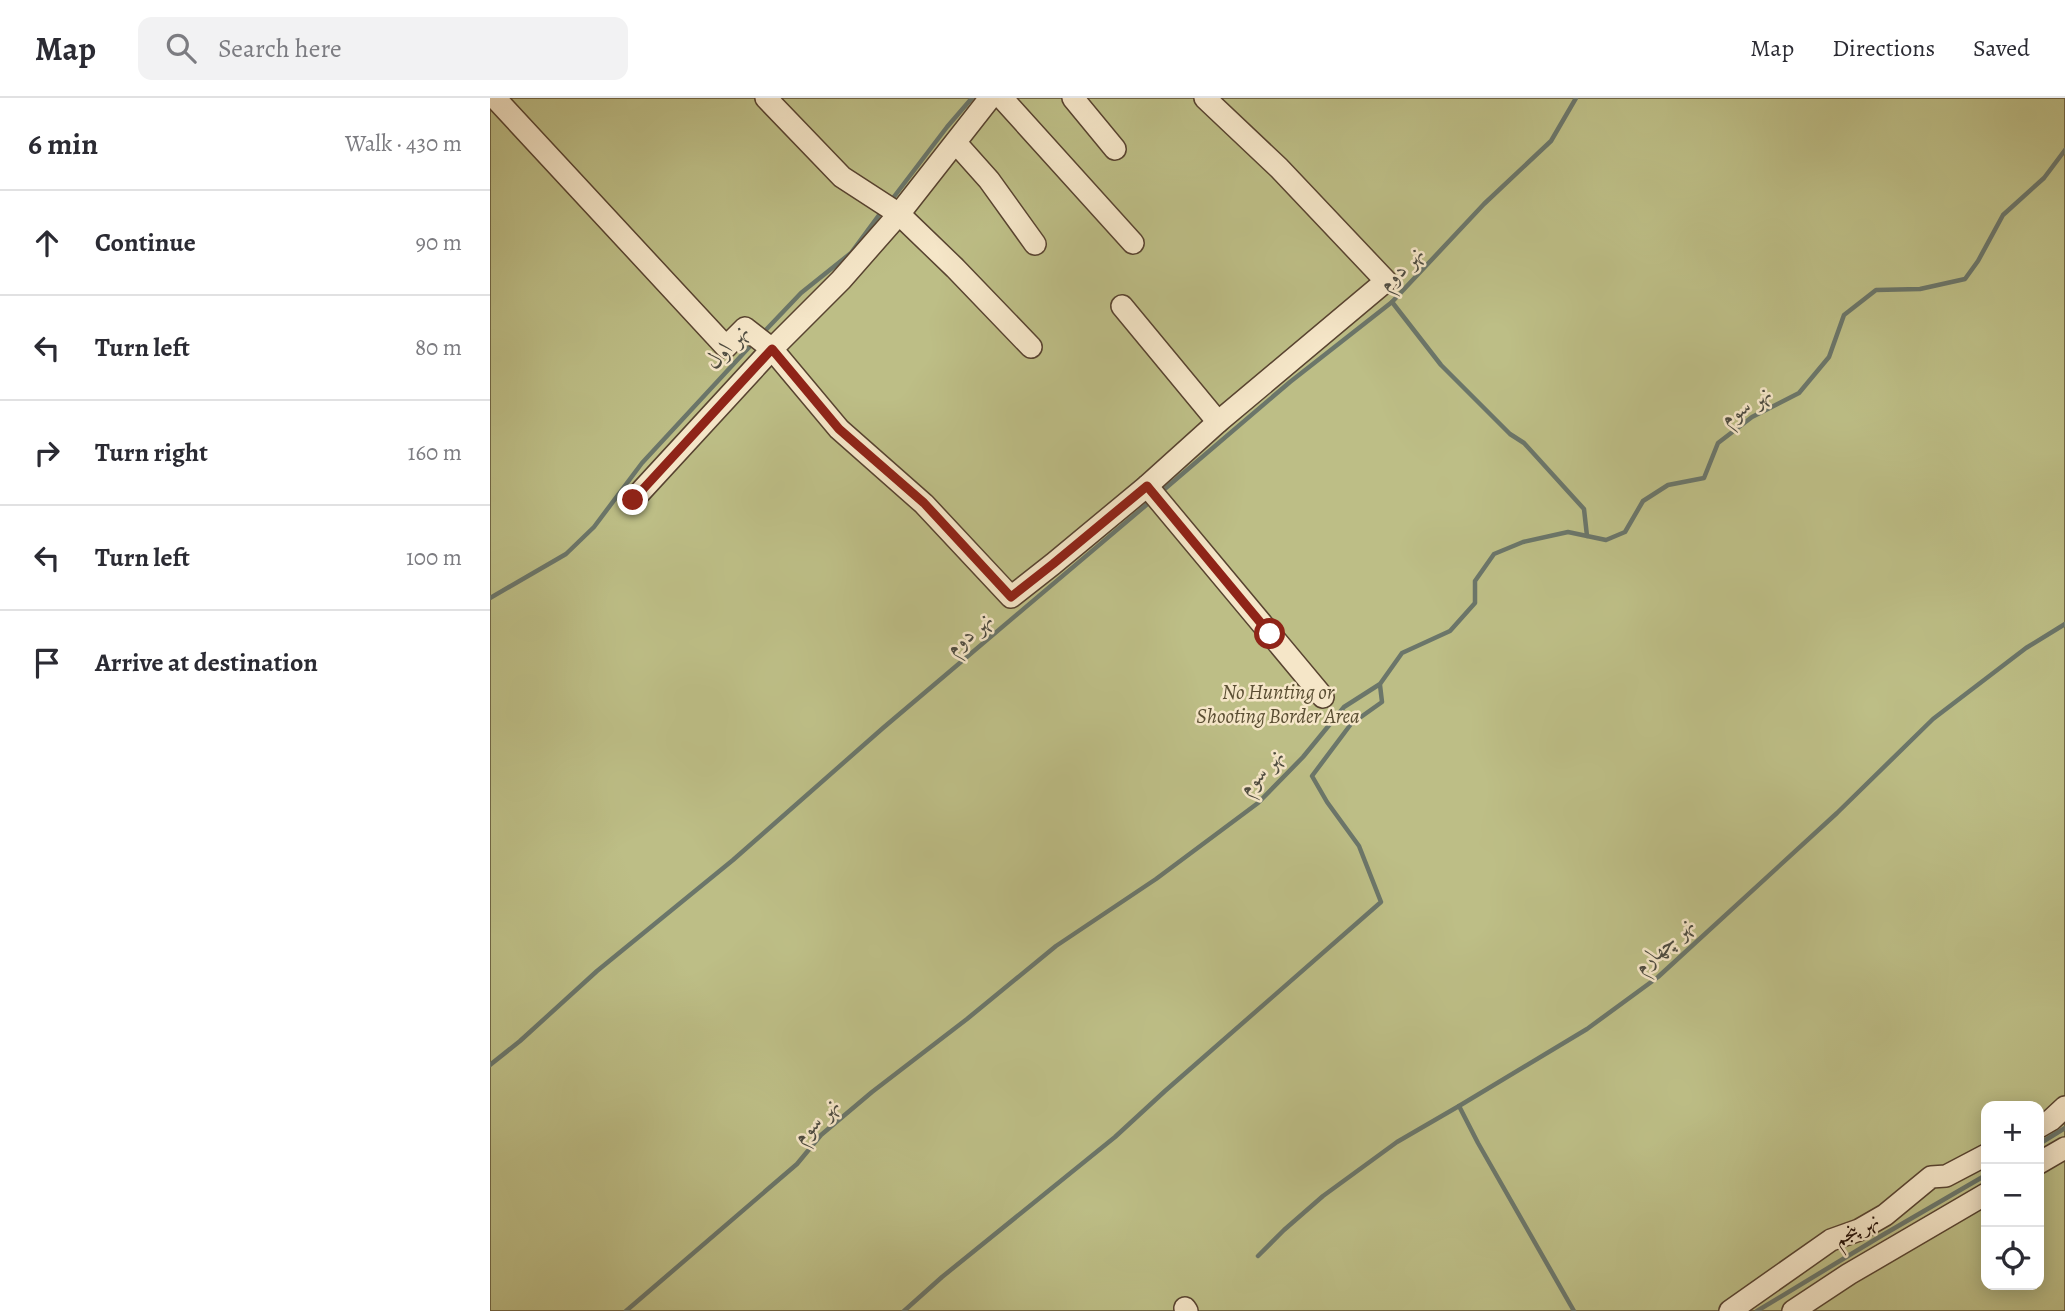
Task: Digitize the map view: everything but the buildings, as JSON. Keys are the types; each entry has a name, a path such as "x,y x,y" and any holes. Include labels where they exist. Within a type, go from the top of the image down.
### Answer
{"street":[{"path":"495,98 726,347 745,328 763,342 839,429 924,503 1011,597 1053,564 1154,494 1218,422 1386,281 1279,168 1205,98"},
{"path":"766,98 842,177 889,208 955,268 1031,347"},
{"path":"633,500 763,342 841,280 889,208 956,143 990,98"},
{"path":"1002,98 1133,243"},
{"path":"1073,98 1115,149"},
{"path":"956,143 989,180 1035,244"},
{"path":"1122,306 1218,422"},
{"path":"1154,494 1323,697"},
{"path":"2044,1124 2065,1107"},
{"path":"2044,1160 2065,1148"},
{"name":"نهر پنجم","path":"1793,1311 1849,1274 1893,1228 1931,1177 1946,1176 1981,1158"},
{"name":"نهر پنجم","path":"1730,1311 1831,1240 1859,1230 1893,1228 1981,1196"}],"green space":[{"name":"No Hunting or Shooting Border Area","path":"490,98 2065,98 2065,1311 490,1311"}],"waterway":[{"name":"نهر اول","path":"890,202 972,98"},
{"name":"نهر دوم","path":"1160,493 1290,382 1392,302 1484,204 1551,141 1576,98"},
{"name":"نهر سوم","path":"626,1311 797,1164 821,1135 872,1092 1056,946 1156,879 1258,803 1303,757 1344,707 1380,684 1402,653 1450,631 1475,603 1475,581 1494,554 1523,542 1568,532 1606,540 1625,532 1643,501 1668,485 1704,478 1718,443 1752,417 1799,393 1829,357 1844,315 1876,290 1920,289 1965,279 2003,215 2044,178 2065,150"},
{"name":"نهر اول","path":"762,334 801,293 851,253 882,211"},
{"path":"1392,302 1441,365 1510,434 1524,443 1584,509 1587,536"},
{"name":"نهر اول","path":"490,598 566,554 594,527 642,463 753,343"},
{"name":"نهر دوم","path":"490,1065 1151,501"},
{"name":"نهر چهارم","path":"1258,1256 1323,1196 1397,1142 1587,1029 1658,977 1837,813 1933,719 2026,648 2065,624"},
{"path":"904,1311 1115,1137 1381,902 1359,846 1312,776 1351,724 1382,702 1380,685"},
{"path":"1459,1106 1574,1311"},
{"path":"2044,1141 2065,1128"},
{"path":"1757,1311 1981,1178"}],"route":[{"path":"633,500 772,349 839,429 924,503 1011,597 1147,486 1270,634"}]}
